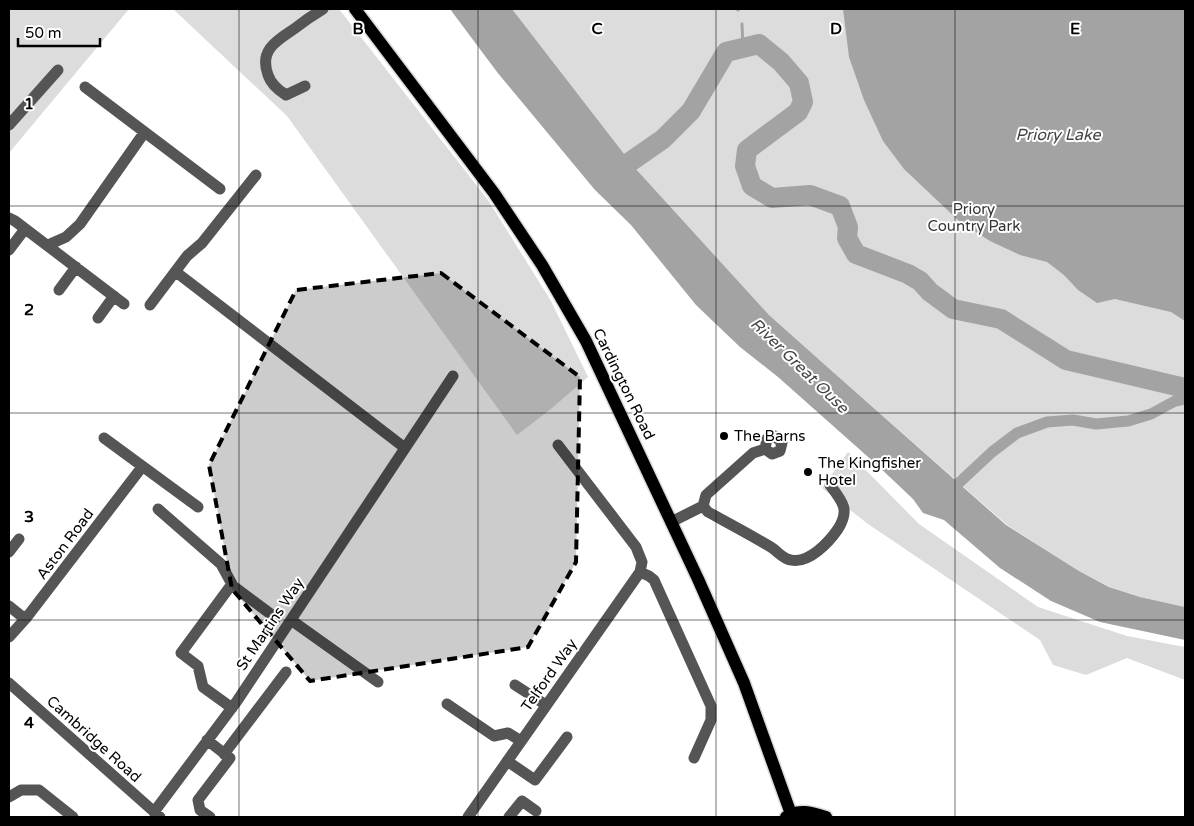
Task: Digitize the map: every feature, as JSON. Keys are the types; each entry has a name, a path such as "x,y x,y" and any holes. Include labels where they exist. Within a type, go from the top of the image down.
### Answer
{"main road":[{"name":"Cardington Road","path":"355,9 494,193 542,264 586,341 744,683 788,816"},
{"path":"788,816 810,812 826,817"}],"street":[{"path":"305,86 286,95 278,90 269,79 265,66 266,54 273,43 323,9"},
{"path":"9,125 58,70"},
{"path":"85,87 220,188"},
{"path":"48,245 66,237 80,224 144,133"},
{"path":"150,305 188,256 202,243 256,175"},
{"path":"9,218 48,245 124,304"},
{"path":"9,250 25,229"},
{"path":"59,290 76,267"},
{"path":"176,272 405,448"},
{"path":"98,318 114,296"},
{"name":"St Martins Way","path":"157,815 207,740 232,708 453,376"},
{"path":"104,438 198,507"},
{"path":"558,445 636,547 642,562 640,572 654,580 711,706 711,720 694,758"},
{"path":"671,522 703,506 706,494 752,453 765,449"},
{"name":"Aston Road","path":"9,637 26,619 142,467"},
{"path":"703,506 708,512 771,546 784,557 798,561 818,552 832,538 844,519 842,501 830,485"},
{"path":"158,509 221,564 234,586 276,618"},
{"path":"9,552 19,538"},
{"name":"Telford Way","path":"468,817 640,572"},
{"path":"232,708 203,687 198,666 181,653 229,588 234,586"},
{"path":"9,606 26,619"},
{"path":"291,620 378,682"},
{"path":"224,754 286,672"},
{"name":"Cambridge Road","path":"9,682 157,815"},
{"path":"515,685 546,705"},
{"path":"447,704 494,736 508,733 521,741"},
{"path":"507,761 535,780 566,737"},
{"path":"207,740 230,758 198,800 200,810 210,817"},
{"path":"9,796 21,790 39,790 73,817"},
{"path":"509,817 522,802 536,811"}],"highlighted area":[{"path":"441,273 580,377 576,562 528,647 310,681 232,589 209,465 296,290"}],"green space":[{"path":"9,9 129,9 9,153"},
{"path":"173,9 339,9 488,200 551,301 588,377 517,435 287,116"},
{"name":"Priory Country Park","path":"512,9 1185,9 1185,607 1140,597 1110,587 1079,571 1007,525 833,372 769,315 635,168"},
{"path":"848,452 919,524 1038,607 1127,636 1185,647 1185,680 1127,658 1086,675 1053,665 1040,640 868,524 822,488"}],"water":[{"name":"River Great Ouse","path":"450,9 512,9 635,168 769,315 1006,525 1079,571 1109,587 1140,597 1185,607 1185,640 1100,622 1051,601 1000,568 944,520 923,513 913,499 876,464 778,377 740,347 696,305 631,225 595,190 497,72"},
{"name":"Priory Lake","path":"843,9 1185,9 1185,321 1171,312 1115,299 1097,303 1078,290 1064,275 1047,262 1020,255 990,241 960,222 904,169 883,141 864,100 849,57"}],"waterway":[{"path":"742,24 743,48"},
{"path":"617,171 663,139 691,111 726,52 759,44 781,62 799,83 803,102 798,112 747,150 745,166 752,186 772,198 810,195 840,206 848,227 847,238 856,254 908,274 920,281 930,292 953,309 1001,319 1066,360 1185,388"},
{"path":"947,494 992,452 1017,433 1047,422 1073,420 1096,424 1128,421 1151,414 1175,401 1185,399"}],"place":[{"name":"The Barns","path":"724,436"},
{"name":"The Kingfisher Hotel","path":"808,472"}]}
